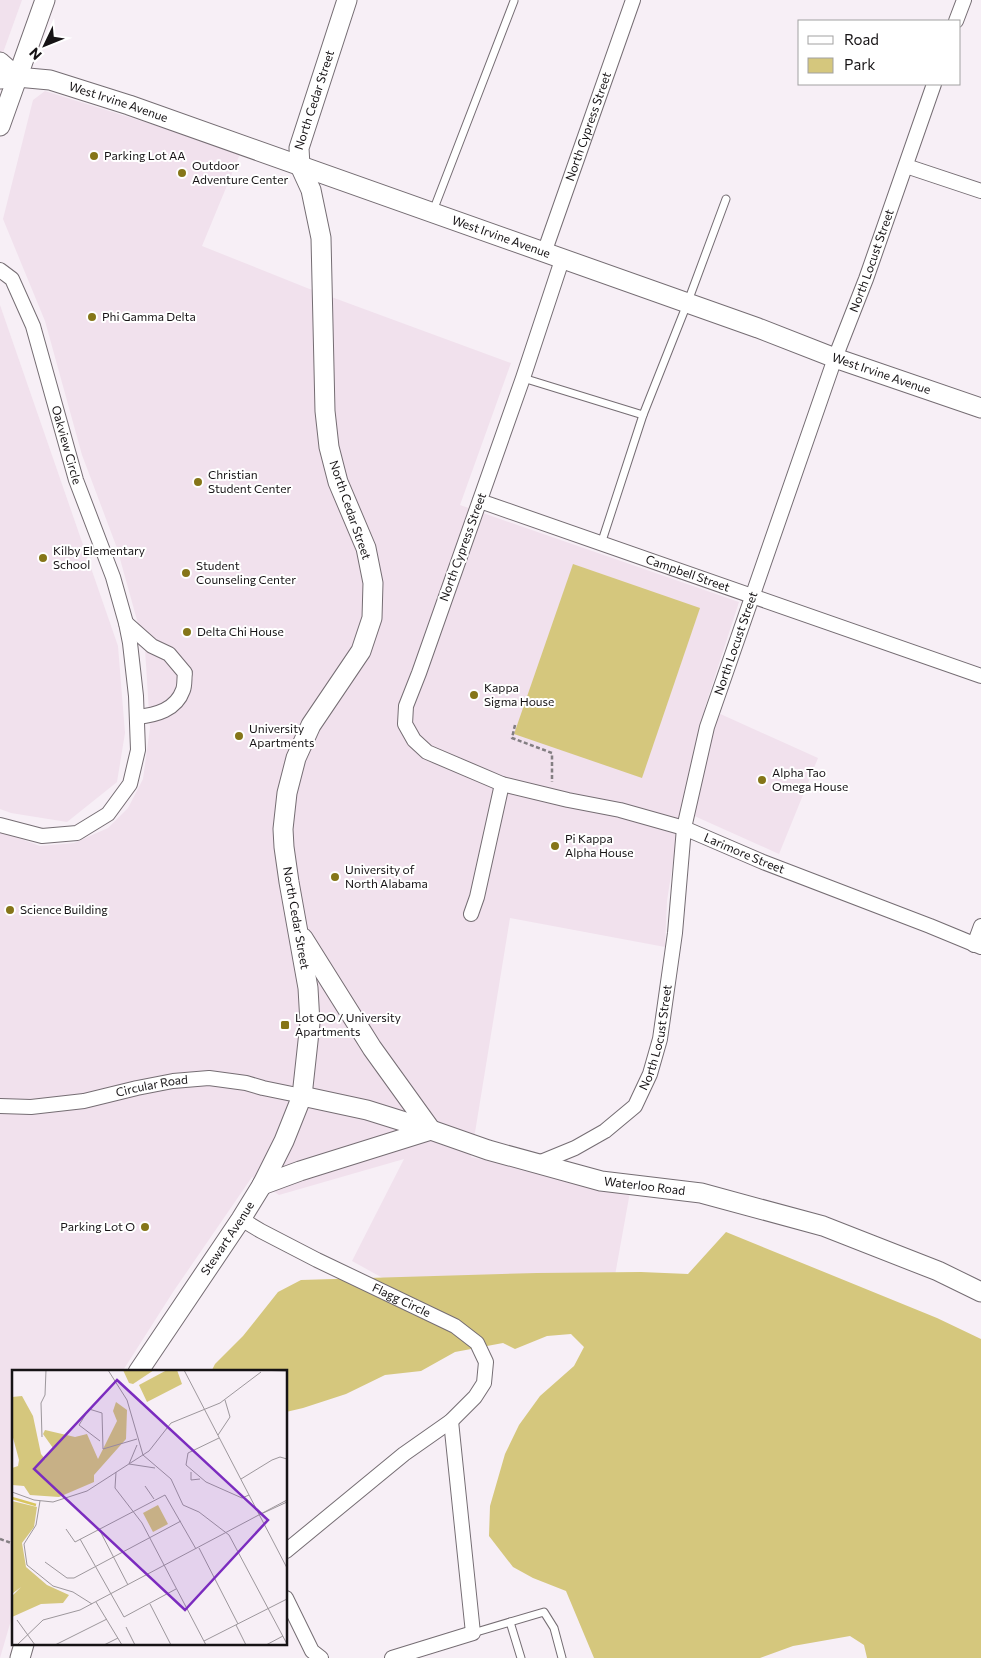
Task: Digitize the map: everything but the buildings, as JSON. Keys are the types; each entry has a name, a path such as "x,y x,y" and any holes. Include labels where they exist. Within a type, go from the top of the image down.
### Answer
{"street":[{"path":"0,126 9,78 45,0"},
{"name":"North Cedar Street","path":"302,1096 310,1023 308,988 284,847 283,829 286,793 296,758 311,725 361,651 372,618 373,583 366,548 338,482 329,447 325,402 321,238 311,190 300,166 299,148 348,0"},
{"name":"North Cypress Street","path":"544,253 633,0"},
{"path":"956,20 964,0"},
{"path":"0,62 9,78"},
{"name":"West Irvine Avenue","path":"9,78 50,80 94,94 835,358 981,408"},
{"name":"North Locust Street","path":"536,1164 575,1148 605,1130 635,1106 650,1074 660,1039 684,828 707,727 835,358 866,279 934,85"},
{"path":"906,166 981,191"},
{"name":"North Cypress Street","path":"502,784 427,752 414,740 405,724 406,706 480,501 562,260"},
{"name":"Oakview Circle","path":"0,270 12,279 33,326 76,480 113,577 126,623 131,652 138,750 130,784 108,814 77,833 42,836 0,825"},
{"name":"Campbell Street","path":"480,501 981,676"},
{"path":"126,623 152,646 169,654 185,674 183,690 171,708 153,715 137,717"},
{"path":"471,914 477,897 502,784"},
{"name":"Larimore Street","path":"502,784 620,810 684,828 763,862 978,946"},
{"path":"978,946 981,926"},
{"path":"262,1185 300,1171 431,1130 372,1048 298,930"},
{"name":"Circular Road","path":"0,1106 32,1107 84,1102 173,1081 209,1078 246,1083 302,1096"},
{"name":"Waterloo Road","path":"302,1096 367,1110 488,1150 601,1181 701,1193 823,1226 938,1271 981,1292"},
{"name":"Stewart Avenue","path":"139,1370 262,1185 284,1141 302,1096"},
{"name":"Flagg Circle","path":"241,1219 301,1252 455,1326 476,1343 486,1362 484,1383 475,1397 451,1421 404,1454 288,1549"},
{"path":"392,1658 473,1633 451,1421"},
{"path":"288,1602 312,1651 322,1658"}],"lane":[{"path":"432,214 514,0"},
{"path":"601,544 643,415 726,199"},
{"path":"523,378 643,415"},
{"path":"473,1633 544,1612 554,1628 562,1658"},
{"path":"510,1622 521,1658"}],"path":[{"path":"515,725 512,738 552,753 552,783"},
{"path":"0,1539 12,1543"}],"shaded area":[{"path":"0,0 22,0 0,61"},
{"name":"University of North Alabama","path":"45,91 209,142 240,154 202,246 307,288 511,363 460,505 739,602 705,707 818,758 779,854 681,810 667,901 665,947 510,918 471,1157 630,1192 612,1292 408,1292 352,1261 404,1159 279,1195 252,1177 173,1292 123,1370 12,1370 12,1617 0,1658 0,831 40,846 74,843 108,828 128,808 143,779 150,728 145,649 117,548 82,455 45,321 3,219 33,100"},
{"name":"Kilby Elementary School","path":"0,305 118,646 125,733 117,782 67,822 11,813 0,809"}],"green space":[{"path":"573,564 700,608 642,778 514,734"},
{"path":"726,1232 937,1318 981,1339 981,1658 867,1658 864,1645 850,1636 793,1646 760,1658 594,1658 566,1591 533,1578 513,1567 489,1536 490,1506 505,1454 519,1425 540,1396 574,1366 584,1347 571,1334 547,1336 515,1349 503,1343 455,1352 421,1371 385,1375 346,1394 288,1412 288,1370 212,1370 215,1364 243,1336 278,1292 301,1280 537,1273 641,1272 688,1274"}],"place":[{"name":"Parking Lot AA","path":"94,156"},
{"name":"Outdoor Adventure Center","path":"182,173"},
{"name":"Phi Gamma Delta","path":"92,317"},
{"name":"Christian Student Center","path":"198,482"},
{"name":"Kilby Elementary School","path":"43,558"},
{"name":"Student Counseling Center","path":"186,573"},
{"name":"Delta Chi House","path":"187,632"},
{"name":"Kappa Sigma House","path":"474,695"},
{"name":"University Apartments","path":"239,736"},
{"name":"Alpha Tao Omega House","path":"762,780"},
{"name":"Pi Kappa Alpha House","path":"555,846"},
{"name":"University of North Alabama","path":"335,877"},
{"name":"Science Building","path":"10,910"},
{"name":"Lot OO / University Apartments","path":"285,1025"},
{"name":"Parking Lot O","path":"145,1227"}]}
